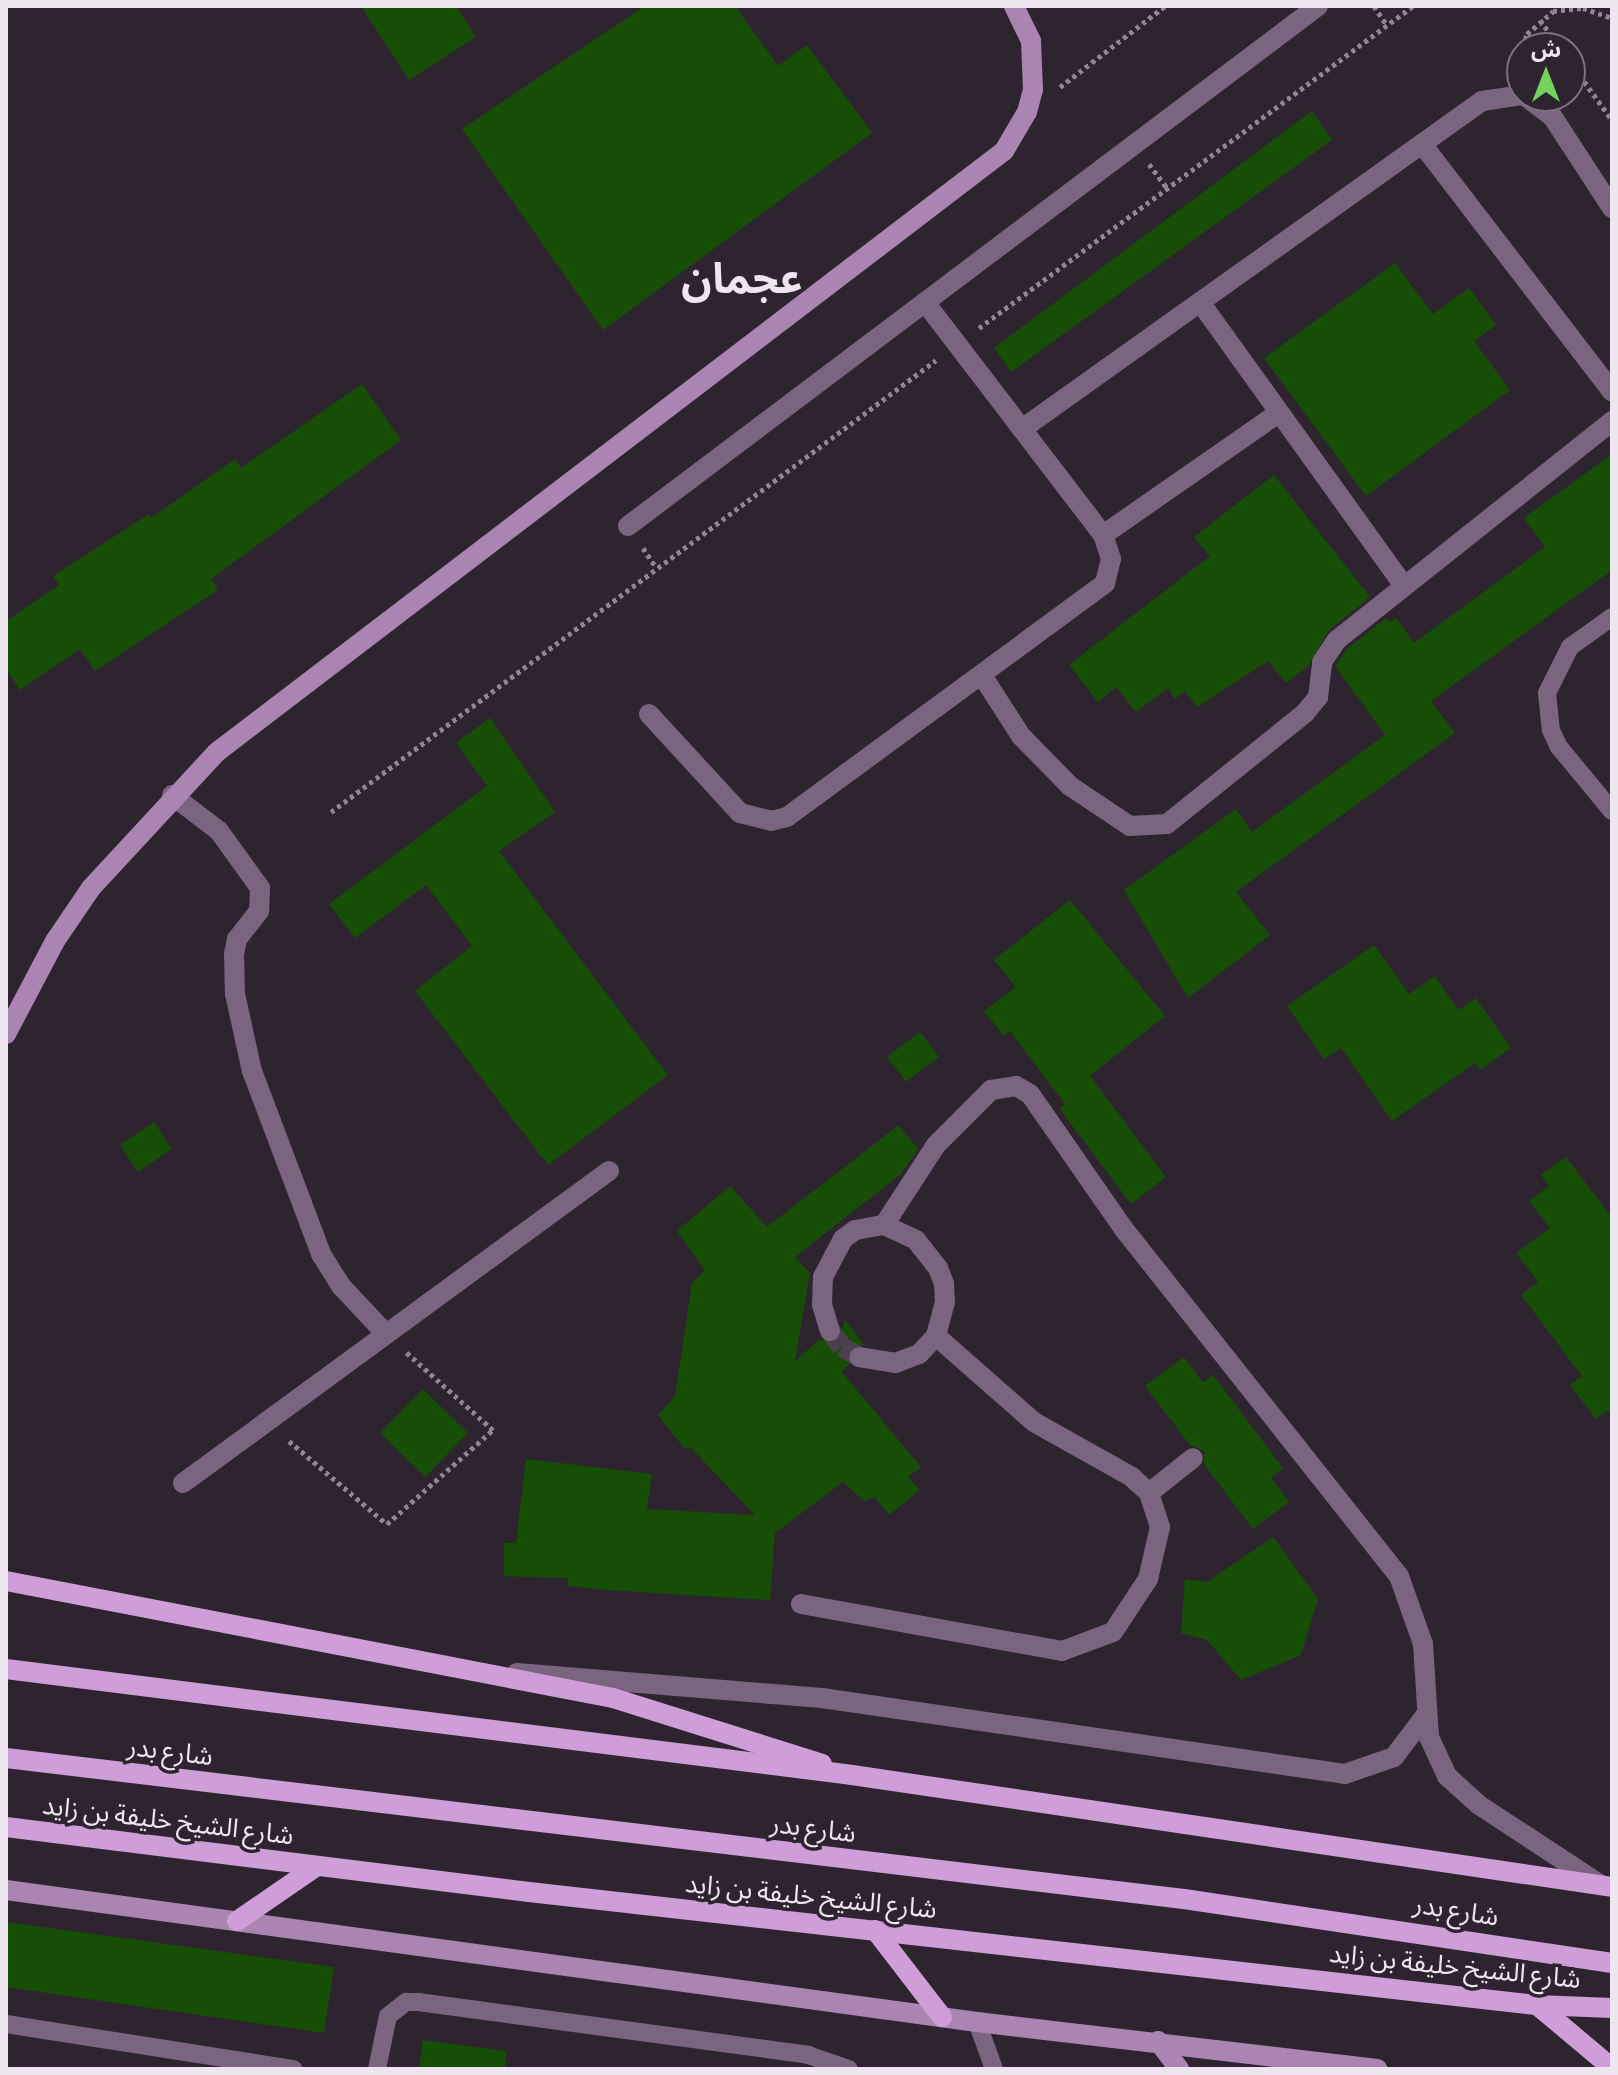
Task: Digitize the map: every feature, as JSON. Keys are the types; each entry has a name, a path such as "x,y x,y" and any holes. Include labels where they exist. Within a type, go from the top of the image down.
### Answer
{"main road":[{"path":"6,1581 481,1672 678,1715 852,1775"},
{"path":"6,1669 852,1775 1606,1886"},
{"name":"شارع بدر","path":"6,1758 1184,1899 1612,1963"},
{"name":"شارع الشيخ خليفة بن زايد","path":"6,1827 317,1866 1537,2005 1612,2008"},
{"path":"237,1921 317,1866"},
{"path":"875,1930 942,2017"},
{"path":"1537,2005 1612,2068"}],"street":[{"path":"6,1034 55,941 91,888 172,795 264,712 1004,151 1027,112 1034,67 1031,41 1014,6"},
{"path":"628,526 1318,6"},
{"path":"1022,429 1482,101 1506,97"},
{"path":"1546,112 1552,116 1612,208"},
{"path":"1422,144 1612,392"},
{"path":"649,714 727,803 740,813 771,821 801,809 1098,593 1111,559 1103,535 925,302"},
{"path":"1200,302 1277,414 1404,586"},
{"path":"1103,535 1277,414"},
{"path":"983,677 1021,736 1070,786 1130,826 1167,824 1305,713 1318,697 1328,650 1612,421"},
{"path":"172,795 219,831 260,888 259,911 237,939 234,954 235,994 252,1071 321,1254 349,1296 386,1334"},
{"path":"884,1225 936,1145 991,1090 1016,1086 1030,1094 1155,1270 1386,1555 1408,1598 1423,1644 1425,1716 1436,1758 1462,1792 1606,1886"},
{"path":"183,1483 609,1171"},
{"path":"830,1331 821,1291 833,1250 855,1230 884,1225 916,1240 938,1268 945,1302 936,1336 919,1354 896,1363 859,1357"},
{"path":"801,1604 1044,1651 1080,1648 1113,1632 1148,1579 1160,1527 1149,1493 1132,1477 1034,1422 936,1336"},
{"path":"1149,1493 1193,1458"},
{"path":"481,1672 822,1698 1345,1774 1394,1757 1425,1716"},
{"path":"6,1890 977,2022 1377,2069"},
{"path":"1158,2041 1179,2069"}],"lane":[{"path":"1612,617 1570,647 1547,693 1551,730 1559,747 1612,811"},
{"path":"377,2069 388,2016 406,2002 418,2002 808,2055 849,2069"},
{"path":"977,2022 994,2069"},
{"path":"6,2024 293,2069"}],"path":[{"path":"1027,112 1165,6"},
{"path":"1374,6 1387,25"},
{"path":"331,812 1413,6"},
{"path":"1531,32 1539,19 1569,8 1612,18"},
{"path":"1539,19 1548,32"},
{"path":"1586,84 1612,120"},
{"path":"266,1422 387,1524 493,1430 386,1334"}],"building":[{"path":"361,6 456,6 476,37 409,80"},
{"path":"645,6 735,6 778,66 807,45 872,133 603,330 462,129"},
{"path":"1312,111 1332,140 1011,372 994,348"},
{"path":"1395,263 1433,314 1469,288 1496,325 1474,341 1510,390 1366,496 1264,358"},
{"path":"362,384 401,440 211,579 218,590 95,671 80,649 20,690 6,669 6,621 59,585 53,576 149,514 151,518 235,459 241,468"},
{"path":"1612,454 1612,570 1431,701 1455,733 1236,892 1270,935 1188,998 1124,890 1236,809 1252,832 1385,735 1335,666 1347,649 1386,618 1390,622 1396,618 1414,643 1545,547 1524,518"},
{"path":"1274,475 1370,597 1329,630 1309,665 1286,683 1268,661 1197,707 1185,691 1175,699 1168,688 1136,712 1116,687 1098,702 1069,665 1210,556 1194,537"},
{"path":"490,718 555,812 499,851 668,1075 548,1165 415,991 472,946 426,885 355,938 329,904 487,786 456,743"},
{"path":"1070,900 1165,1016 1090,1076 1166,1177 1131,1204 1060,1109 1065,1104 1010,1031 1004,1036 984,1011 1016,987 994,960"},
{"path":"1374,945 1409,994 1435,976 1458,1010 1476,998 1511,1048 1480,1070 1475,1063 1392,1121 1341,1048 1324,1059 1287,1006"},
{"path":"920,1032 939,1057 906,1082 887,1057"},
{"path":"154,1122 172,1149 138,1172 120,1145"},
{"path":"899,1125 918,1149 901,1174 795,1257 810,1273 795,1361 820,1339 839,1340 845,1319 864,1345 850,1348 849,1365 841,1371 921,1467 908,1477 920,1490 889,1515 875,1497 864,1501 843,1482 775,1533 770,1600 607,1590 567,1586 568,1578 504,1576 504,1543 516,1543 526,1459 652,1474 647,1509 755,1515 691,1448 684,1448 658,1415 675,1396 692,1283 705,1270 677,1231 730,1186 767,1227"},
{"path":"1566,1157 1612,1218 1612,1416 1608,1410 1596,1419 1570,1385 1582,1376 1521,1295 1538,1282 1516,1253 1550,1228 1529,1201 1549,1186 1541,1175"},
{"path":"1184,1357 1203,1383 1213,1375 1283,1468 1271,1478 1289,1502 1253,1529 1204,1464 1204,1451 1190,1445 1145,1386"},
{"path":"423,1389 468,1433 425,1477 380,1433"},
{"path":"1273,1537 1318,1599 1301,1655 1241,1680 1207,1640 1181,1633 1185,1579 1207,1582"},
{"path":"6,1922 334,1967 324,2033 6,1987"},
{"path":"423,2040 506,2051 505,2069 419,2069"}],"tunnel":[{"path":"830,1331 842,1347 859,1357"}],"district":[{"name":"عجمان","path":"742,279"}]}
